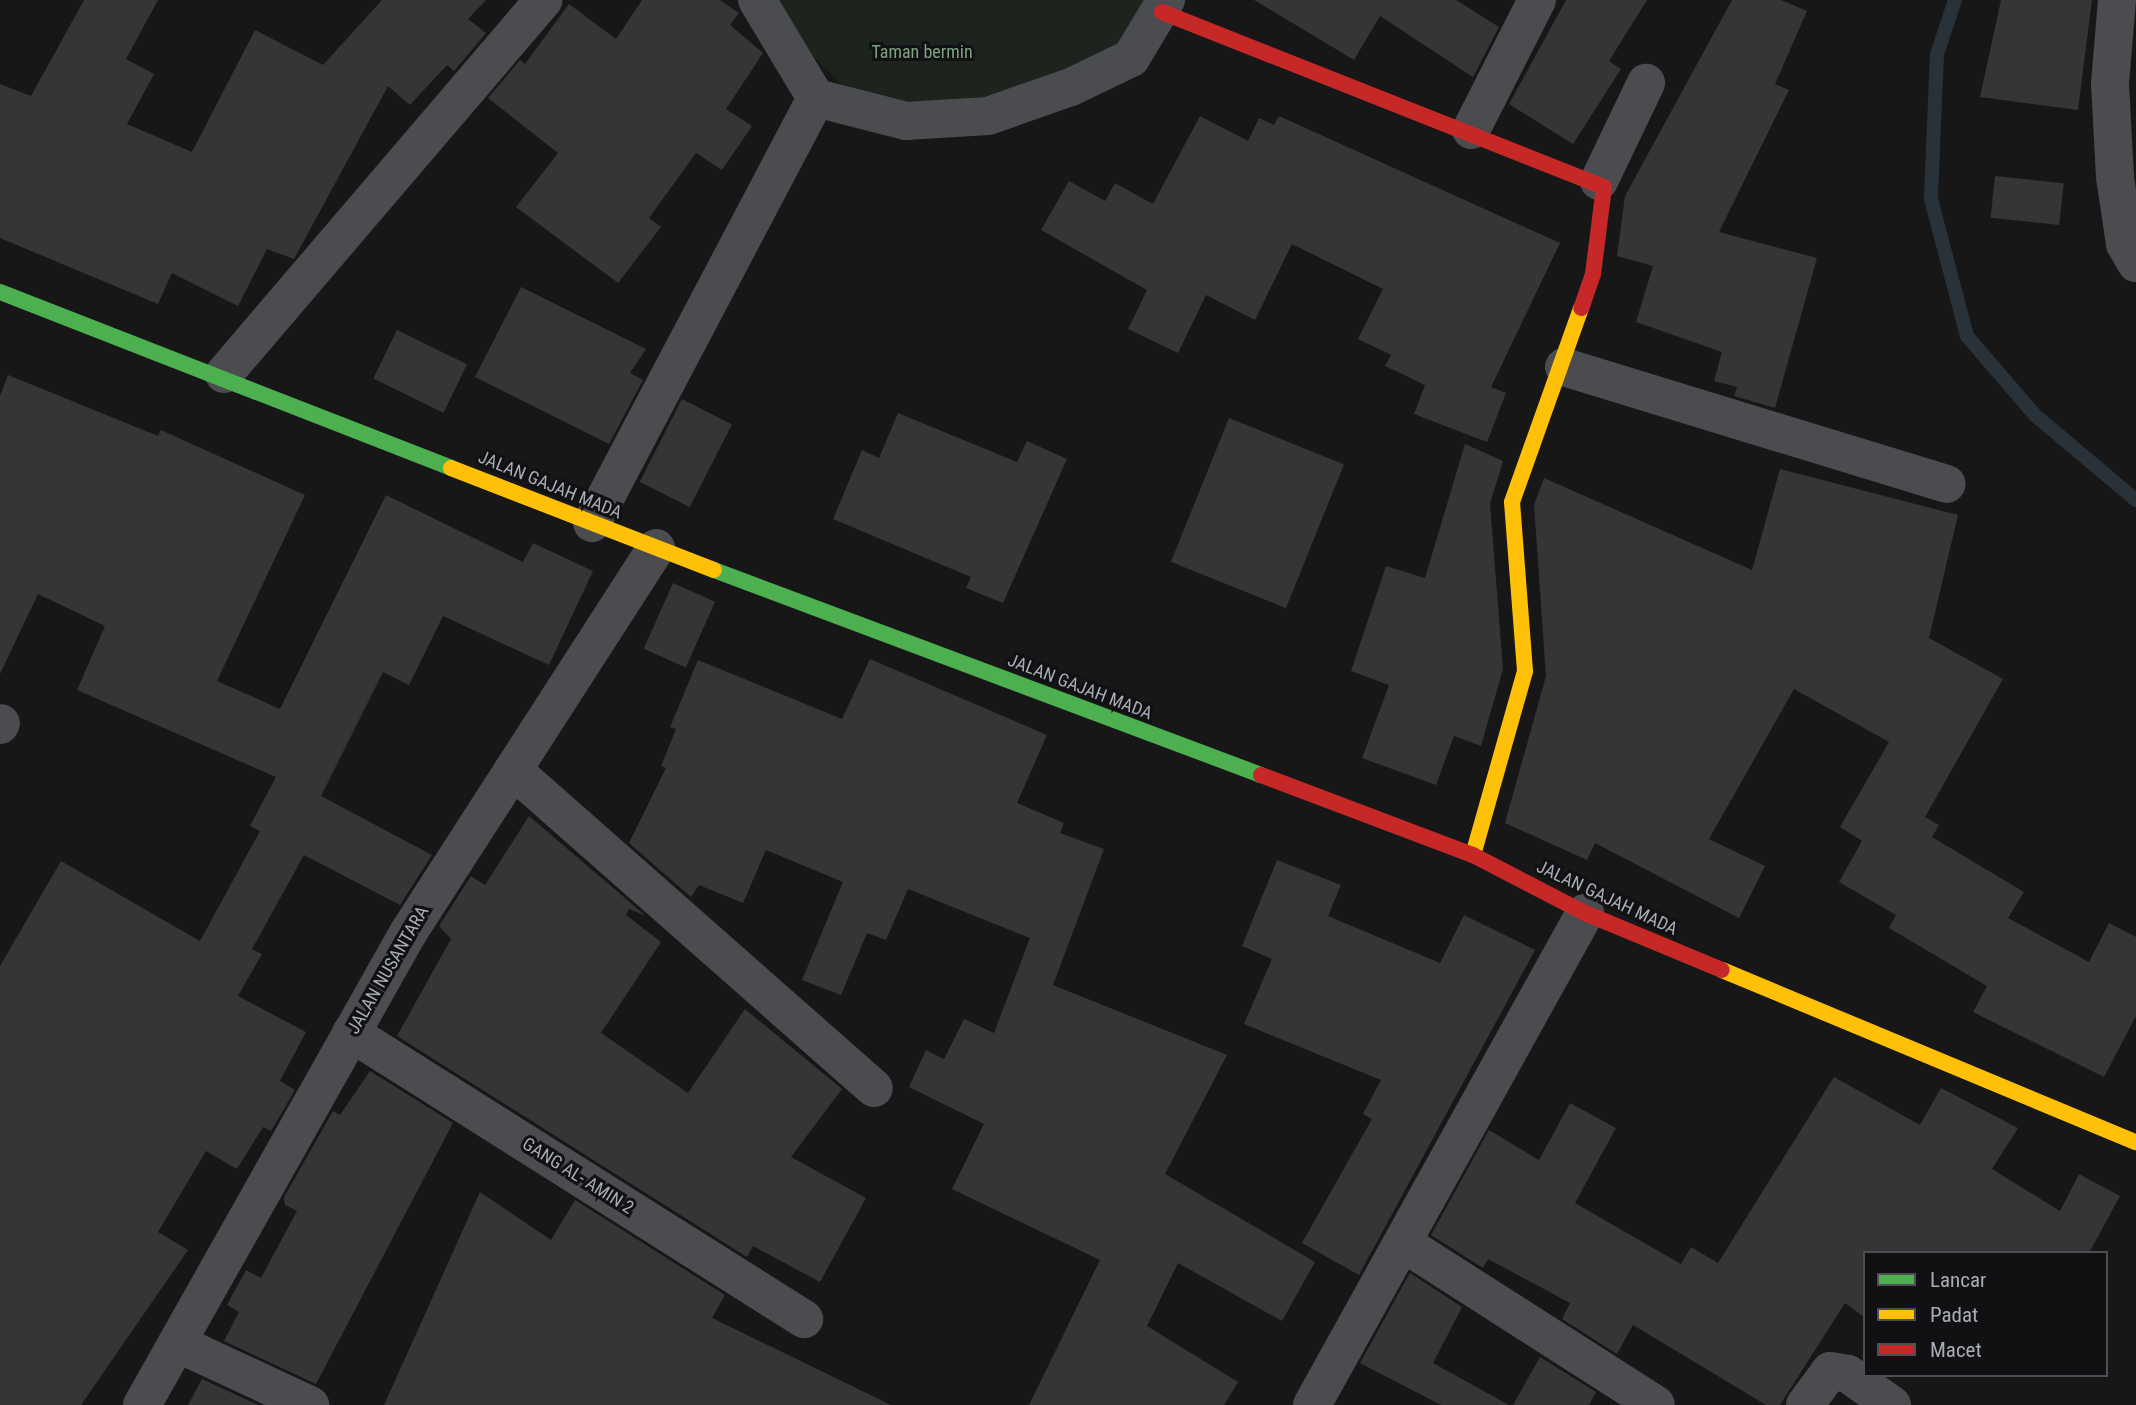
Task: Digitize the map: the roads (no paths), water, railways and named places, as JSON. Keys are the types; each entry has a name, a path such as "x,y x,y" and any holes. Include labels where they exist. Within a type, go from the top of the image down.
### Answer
{"main road":[{"path":"1164,6 1599,181 1606,211 1564,367 1512,502 1525,671 1473,855"},
{"name":"JALAN GAJAH MADA","path":"0,292 224,374 656,548 1473,855 1585,913 2136,1142"}],"street":[{"path":"224,374 543,0"},
{"path":"757,0 816,98 906,121 988,116 1131,58 1164,6"},
{"path":"1471,130 1537,0"},
{"path":"2117,0 2110,84 2115,177 2125,244 2136,262"},
{"path":"1599,181 1646,83"},
{"path":"592,523 816,98"},
{"path":"1564,367 1947,484"},
{"name":"JALAN NUSANTARA","path":"142,1405 180,1344 351,1033 513,770 656,548"},
{"path":"513,770 874,1088"},
{"path":"1312,1405 1585,913"},
{"name":"GANG AL- AMIN 2","path":"351,1033 804,1319"},
{"path":"1403,1243 1656,1405"},
{"path":"180,1344 310,1405"},
{"path":"1805,1405 1830,1371 1849,1374 1892,1405"}],"waterway":[{"path":"1955,0 1937,54 1931,199 1967,336 2035,415 2136,500"}],"park label":[{"name":"Taman bermin","path":"922,52"}]}
